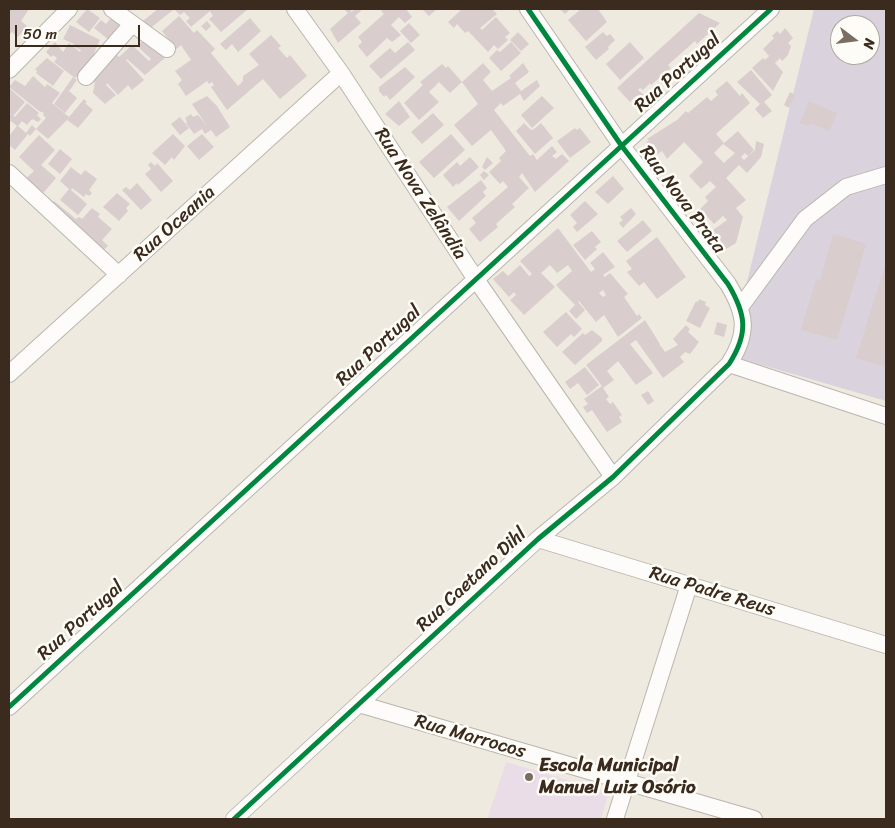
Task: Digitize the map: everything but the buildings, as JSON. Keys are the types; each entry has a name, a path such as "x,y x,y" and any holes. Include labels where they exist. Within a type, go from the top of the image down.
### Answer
{"street":[{"path":"9,70 69,9"},
{"path":"112,9 167,49"},
{"name":"Rua Nova Zelândia","path":"295,9 341,73 475,278 613,477"},
{"name":"Rua Nova Prata","path":"528,9 621,145 728,284 741,306"},
{"name":"Rua Portugal","path":"9,707 475,278 771,9"},
{"path":"86,77 132,24"},
{"name":"Rua Oceania","path":"9,374 341,73"},
{"path":"9,173 119,275"},
{"path":"741,306 805,219 846,187 886,175"},
{"name":"Rua Caetano Dihl","path":"234,819 538,539 613,477 729,364 739,348 743,328 741,306"},
{"path":"729,364 886,416"},
{"name":"Rua Padre Reus","path":"538,539 886,645"},
{"path":"615,819 690,585"},
{"name":"Rua Marrocos","path":"358,704 754,819"}],"shaded area":[{"path":"814,9 886,9 886,401 734,357 741,306"},
{"name":"Escola Municipal Manuel Luiz Osório","path":"506,762 609,792 601,819 487,819"}],"cycle path":[{"path":"234,819 538,539 613,477 729,364 740,343 743,324 742,314 728,284 621,145 528,9"},
{"path":"9,707 771,9"}],"place":[{"name":"Escola Municipal Manuel Luiz Osório","path":"529,777"}]}
